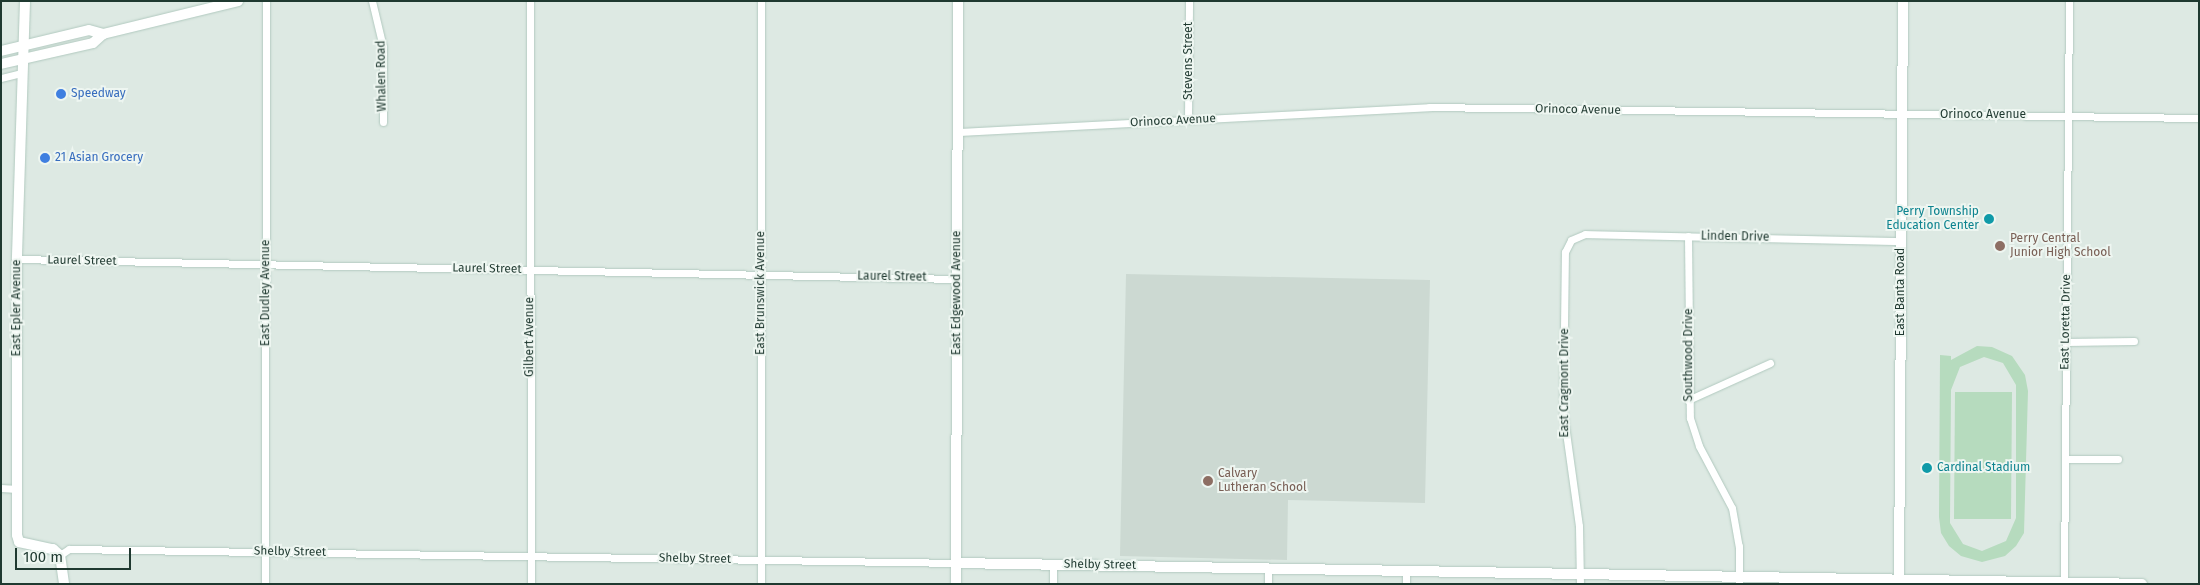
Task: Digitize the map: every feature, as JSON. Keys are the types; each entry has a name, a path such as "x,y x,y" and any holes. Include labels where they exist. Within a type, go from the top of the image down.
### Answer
{"street":[{"name":"East Epler Avenue","path":"25,1 21,74 17,259 17,489 19,542 53,550 60,555"},
{"path":"1,64 93,42 103,34 238,1"},
{"name":"East Dudley Avenue","path":"265,584 266,1"},
{"name":"Whalen Road","path":"372,1 383,47 383,122"},
{"name":"Gilbert Avenue","path":"530,1 531,584"},
{"name":"East Brunswick Avenue","path":"761,1 761,584"},
{"name":"East Edgewood Avenue","path":"956,584 958,1"},
{"name":"Stevens Street","path":"1188,120 1189,1"},
{"name":"East Banta Road","path":"1899,581 1903,1"},
{"name":"East Loretta Drive","path":"2064,582 2069,1"},
{"path":"1,51 89,30 103,34"},
{"path":"1,78 21,74"},
{"name":"Orinoco Avenue","path":"958,132 1429,107 2199,118"},
{"name":"Linden Drive","path":"1570,242 1585,234 1901,241"},
{"name":"Southwood Drive","path":"1688,236 1688,400 1696,439 1733,511 1739,546 1739,580"},
{"name":"East Cragmont Drive","path":"1570,242 1565,252 1563,411 1579,526 1580,579"},
{"name":"Laurel Street","path":"17,259 957,278"},
{"path":"2066,342 2134,341"},
{"path":"1688,400 1770,363"},
{"path":"2065,459 2118,460"},
{"path":"1,488 17,489"},
{"name":"Shelby Street","path":"60,555 69,549 1406,570 1580,579 2142,584"},
{"path":"60,555 64,584"},
{"path":"1053,564 1053,584"},
{"path":"1268,568 1268,584"},
{"path":"1406,570 1406,584"}],"shaded area":[{"path":"1126,274 1430,280 1425,503 1288,500 1287,560 1120,556"}],"green space":[{"path":"1977,346 1992,347 2012,356 2025,375 2028,391 2024,533 2016,546 2005,556 1982,562 1961,556 1949,546 1941,533 1939,517 1940,355 1951,356 1951,360","holes":["1984,357 2003,363 2016,385 2016,518 2006,541 1982,551 1963,544 1950,523 1951,390 1960,367"]},
{"path":"1955,392 2012,392 2011,519 1954,519"}],"place":[{"name":"Speedway","path":"61,94"},
{"name":"21 Asian Grocery","path":"45,158"},
{"name":"Perry Township Education Center","path":"1989,219"},
{"name":"Perry Central Junior High School","path":"2000,246"},
{"name":"Cardinal Stadium","path":"1927,468"},
{"name":"Calvary Lutheran School","path":"1208,481"}]}
